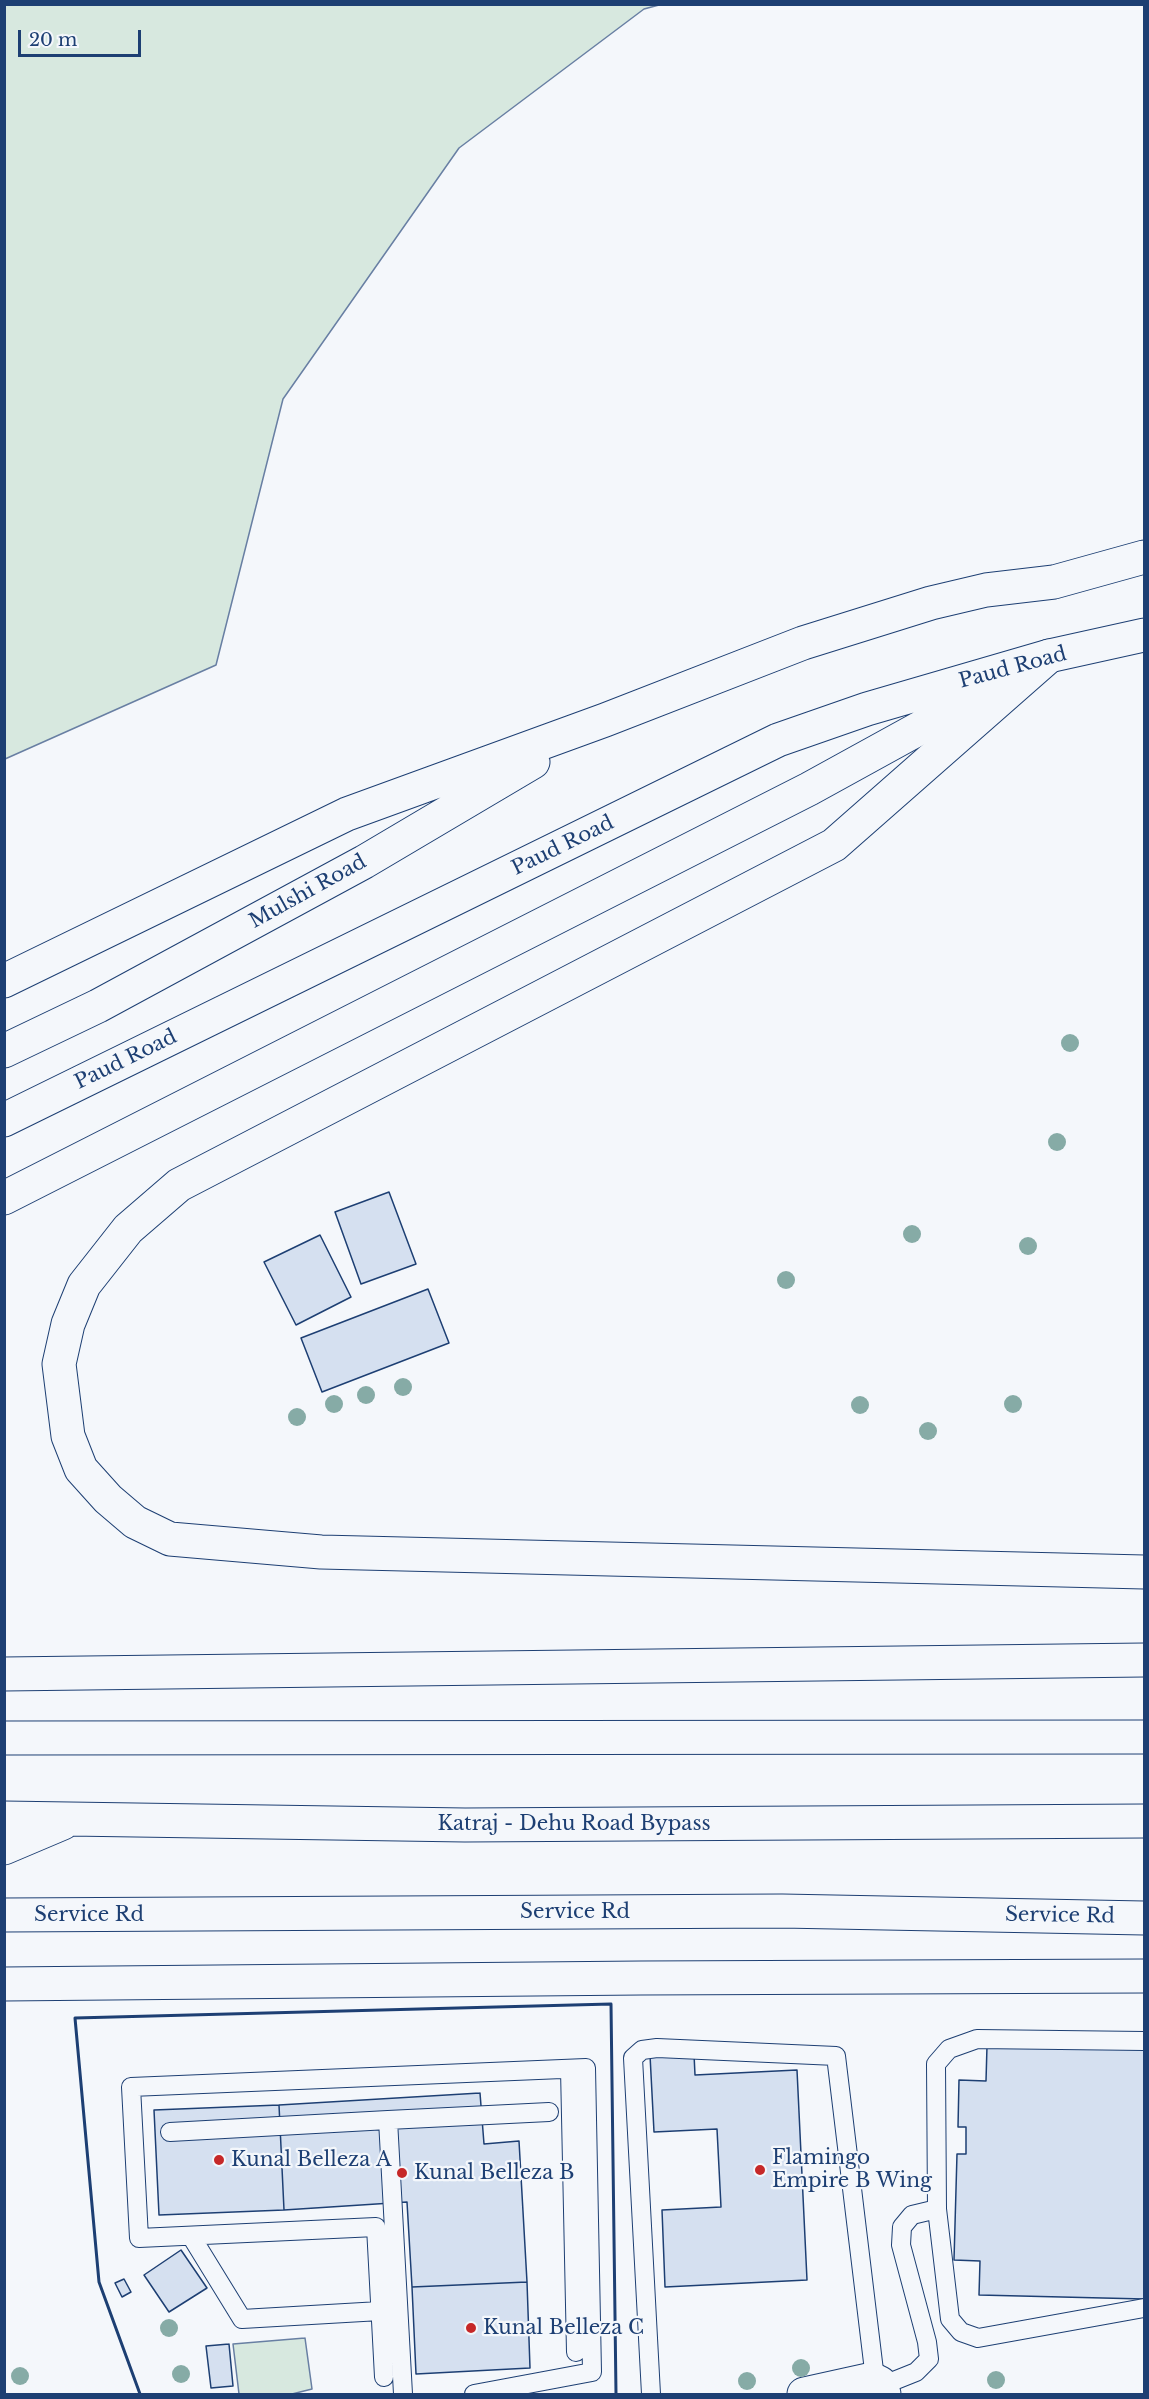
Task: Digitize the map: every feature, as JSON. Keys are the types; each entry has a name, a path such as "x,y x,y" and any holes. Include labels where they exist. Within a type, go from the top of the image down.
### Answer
{"main road":[{"path":"4,981 347,814 605,720 803,643 931,603 986,590 1054,582 1144,557"},
{"name":"Paud Road","path":"4,1120 778,740 867,709 1049,656 1144,635"},
{"path":"4,1198 809,789 1049,656"},
{"path":"1049,656 834,845 179,1185 128,1229 84,1285 68,1324 59,1364 68,1436 81,1469 108,1499 135,1522 170,1539 321,1552 1144,1572"},
{"name":"Mulshi Road","path":"4,1051 98,1006 364,862 605,720"},
{"path":"4,1674 1144,1660"},
{"path":"4,1738 1144,1737"},
{"name":"Katraj - Dehu Road Bypass","path":"4,1818 465,1824 1144,1821"},
{"path":"4,1848 75,1818"},
{"name":"Service Rd","path":"4,1915 782,1911 1144,1918"},
{"path":"4,1984 1144,1976"},
{"path":"804,2394 880,2387"}],"lane":[{"path":"1144,2041 976,2039 948,2049 936,2064 937,2210 950,2319 961,2332 978,2338 1144,2308"},
{"path":"651,2394 633,2058 642,2050 657,2048 836,2056 880,2387 916,2372 929,2359 927,2342 901,2245 902,2227 912,2215 937,2210"},
{"path":"384,2377 376,2227 139,2238 130,2087 586,2068 592,2372 474,2394"},
{"path":"570,2069 576,2352"},
{"path":"170,2132 549,2112"},
{"path":"388,2120 403,2394"},
{"path":"191,2236 242,2319 381,2311"}],"shaded area":[{"path":"5,4 659,5 644,9 459,148 283,399 216,665 5,759"},
{"path":"305,2338 312,2389 292,2394 239,2394 233,2344"}],"building":[{"path":"389,1192 416,1264 361,1284 335,1212"},
{"path":"320,1235 351,1297 296,1325 264,1262"},
{"path":"428,1289 449,1343 322,1392 301,1338"},
{"path":"987,2046 1144,2049 1144,2299 979,2295 980,2261 954,2260 957,2154 966,2154 966,2127 958,2127 959,2080 986,2081"},
{"name":"Flamingo Empire B Wing","path":"694,2054 695,2075 797,2070 807,2280 665,2287 662,2210 721,2207 717,2129 654,2132 650,2055"},
{"name":"Kunal Belleza B","path":"480,2093 484,2144 519,2141 527,2282 412,2287 407,2202 284,2210 279,2105"},
{"name":"Kunal Belleza A","path":"279,2105 284,2210 159,2215 154,2110"},
{"path":"181,2250 207,2288 169,2312 144,2275"},
{"path":"124,2279 131,2292 122,2297 115,2283"},
{"name":"Kunal Belleza C","path":"527,2282 530,2368 416,2374 412,2287"},
{"path":"229,2344 233,2386 211,2388 206,2346"}],"wall":[{"path":"140,2394 99,2282 75,2018 611,2004 616,2394"}],"place":[{"name":"Kunal Belleza A","path":"219,2160"},
{"name":"Flamingo Empire B Wing","path":"760,2170"},
{"name":"Kunal Belleza B","path":"402,2173"},
{"name":"Kunal Belleza C","path":"471,2328"}]}
